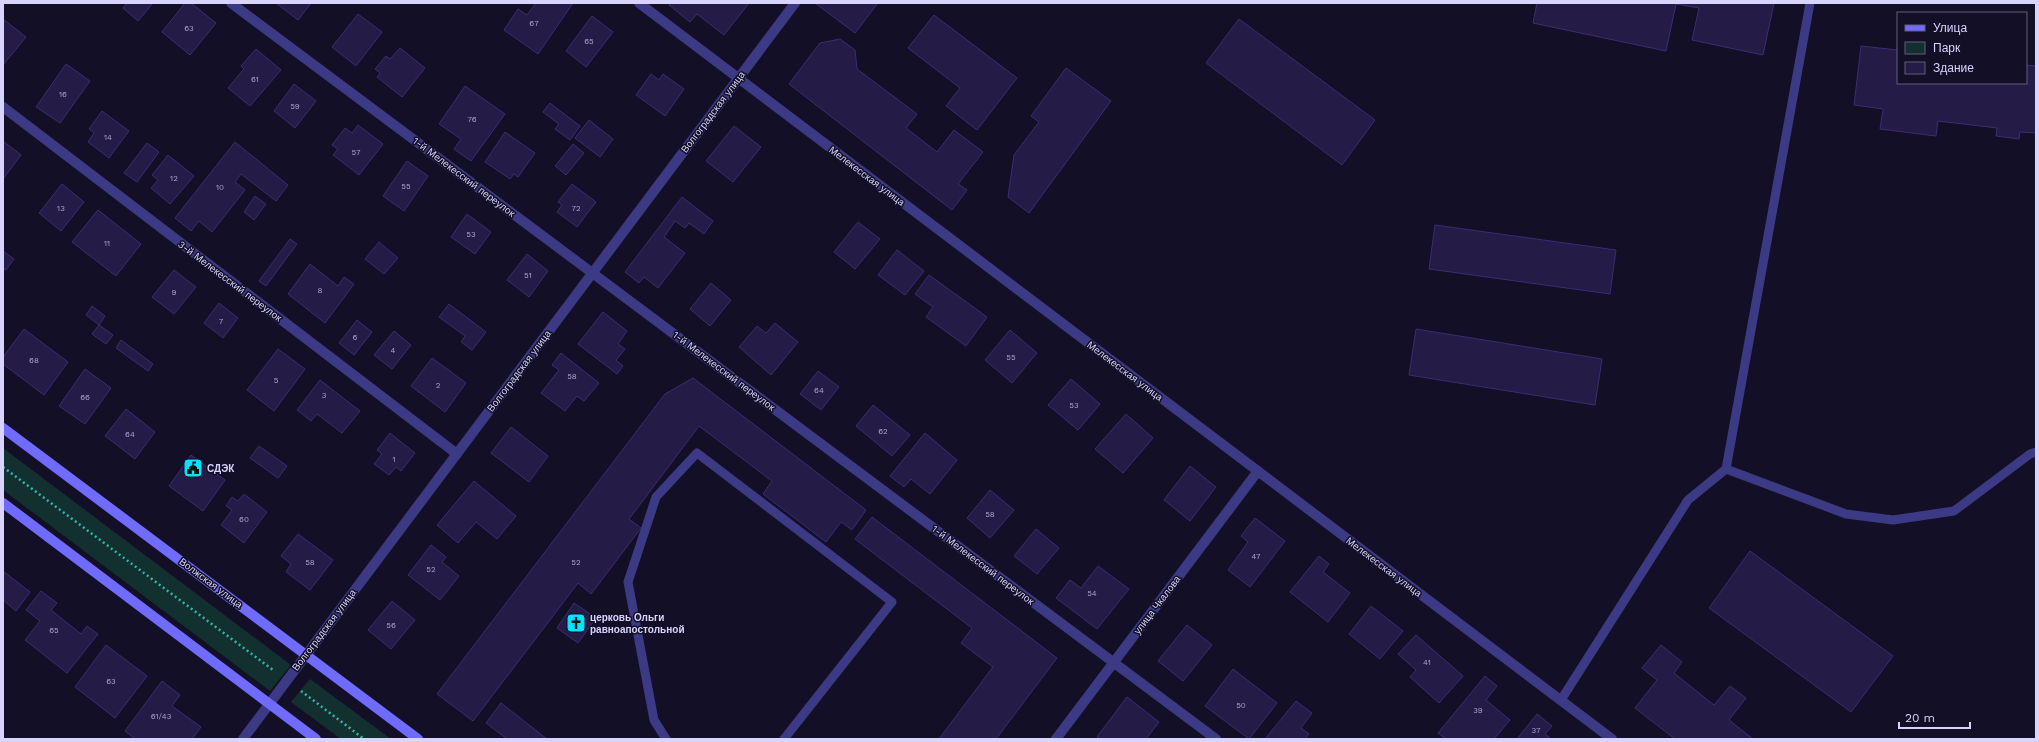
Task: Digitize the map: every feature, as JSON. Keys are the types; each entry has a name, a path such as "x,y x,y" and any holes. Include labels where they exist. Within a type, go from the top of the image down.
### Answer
{"main road":[{"name":"Волжская улица","path":"3,428 418,739"},
{"path":"3,504 316,739"}],"street":[{"name":"1-й Мелекесский переулок","path":"231,3 1216,739"},
{"name":"Мелекесская улица","path":"639,3 1612,739"},
{"name":"Волгоградская улица","path":"243,739 795,3"},
{"name":"3-й Мелекесский переулок","path":"3,107 457,454"},
{"name":"улица Чкалова","path":"1056,739 1258,472"}],"lane":[{"path":"1560,700 1688,500 1726,469 1810,3"},
{"path":"1726,469 1846,514 1893,520 1954,510 2030,454 2036,452"},
{"path":"666,739 654,720 628,582 656,498 697,453 892,602 784,739"}],"path":[{"path":"3,467 364,739"}],"green space":[{"path":"3,448 291,665 270,691 3,490"},
{"path":"310,679 391,739 341,739 291,702"}],"building":[{"path":"124,3 153,3 138,21 123,8 126,4"},
{"path":"185,3 191,3 216,23 190,55 162,32"},
{"path":"276,3 311,3 298,20"},
{"path":"536,3 573,3 538,54 504,30 518,9 527,15"},
{"path":"670,3 749,3 724,35 697,14 690,22 669,5"},
{"path":"815,3 878,3 855,33"},
{"path":"1537,3 1774,3 1763,55 1692,40 1699,8 1676,4 1666,51 1533,23"},
{"path":"358,14 382,32 356,66 332,47"},
{"path":"934,15 1017,78 977,130 946,106 960,88 908,48"},
{"path":"592,16 613,32 586,67 566,51"},
{"path":"3,19 26,37 3,65"},
{"path":"1239,19 1375,120 1342,165 1206,63"},
{"path":"840,39 855,50 857,69 917,114 906,128 937,152 954,130 983,152 958,184 967,190 952,210 789,84 820,43"},
{"path":"1861,46 1897,50 1897,84 2027,84 2027,65 2036,66 2036,133 2020,132 2019,139 1996,136 1997,128 1938,121 1936,136 1880,129 1883,109 1854,105"},
{"path":"400,48 425,68 402,97 377,77 380,73 375,69 386,56 390,59"},
{"path":"256,49 281,70 250,106 228,88 244,69 241,66"},
{"path":"66,64 90,81 60,123 36,107"},
{"path":"1066,68 1111,101 1029,213 1008,197 1014,155 1039,122 1031,116"},
{"path":"651,74 659,80 663,74 684,89 665,116 636,95"},
{"path":"294,84 316,101 295,128 274,111"},
{"path":"465,86 505,114 471,161 454,149 461,139 439,124"},
{"path":"550,103 580,126 570,140 555,129 559,124 543,112"},
{"path":"102,111 129,131 109,158 88,142 94,133 89,129"},
{"path":"589,120 613,139 600,157 575,138"},
{"path":"358,125 383,144 359,175 333,155 338,149 332,145 345,128 352,133"},
{"path":"734,126 761,147 733,182 706,161"},
{"path":"505,132 535,153 518,177 514,174 510,179 485,162"},
{"path":"3,141 21,155 3,179"},
{"path":"235,142 288,185 276,201 241,174 235,182 245,190 212,232 199,221 191,231 175,218"},
{"path":"147,143 159,152 137,182 124,173"},
{"path":"573,144 584,153 566,175 555,166"},
{"path":"168,155 194,176 170,204 151,188 158,180 152,175"},
{"path":"407,161 428,176 404,211 383,196"},
{"path":"62,184 84,202 61,231 39,213"},
{"path":"572,184 596,202 577,227 557,212 562,205 558,202"},
{"path":"255,196 266,204 254,220 244,212"},
{"path":"682,197 713,221 704,234 689,223 685,228 675,221 664,237 685,253 658,288 644,277 639,283 625,272"},
{"path":"98,210 141,244 116,276 72,242"},
{"path":"467,214 491,232 475,254 451,237"},
{"path":"858,222 880,239 855,269 834,252"},
{"path":"1435,225 1616,250 1610,294 1429,269"},
{"path":"290,239 297,244 266,286 259,281"},
{"path":"379,242 398,258 384,274 365,259"},
{"path":"897,250 924,271 905,295 878,275"},
{"path":"3,251 14,259 6,270 3,268"},
{"path":"527,254 548,271 529,297 507,280"},
{"path":"310,264 338,286 344,277 354,284 325,323 288,294"},
{"path":"174,270 196,287 174,314 152,297"},
{"path":"929,275 987,317 966,346 926,317 933,307 915,294"},
{"path":"711,283 731,300 710,326 690,309"},
{"path":"219,303 238,318 223,338 204,323"},
{"path":"449,304 486,332 472,350 461,342 465,336 439,317"},
{"path":"92,306 105,316 99,325 86,315"},
{"path":"603,312 627,331 618,344 625,349 616,360 623,366 617,374 578,344"},
{"path":"357,320 372,332 354,355 339,343"},
{"path":"775,323 798,342 771,375 739,347 757,326 766,333"},
{"path":"99,325 113,335 106,344 92,334"},
{"path":"24,329 68,362 44,395 3,364 3,357"},
{"path":"1416,329 1602,359 1595,405 1409,375"},
{"path":"1010,330 1037,353 1012,383 985,360"},
{"path":"394,331 411,345 392,369 374,355"},
{"path":"121,340 153,364 148,371 116,348"},
{"path":"278,349 305,369 274,411 247,390"},
{"path":"561,353 599,383 584,401 577,396 565,411 541,393 559,370 552,365"},
{"path":"432,358 466,383 445,412 411,386"},
{"path":"85,369 111,388 85,424 59,406"},
{"path":"818,371 839,387 821,410 800,394"},
{"path":"693,378 866,510 852,530 841,522 826,542 763,494 772,481 699,426 629,519 641,528 591,594 578,583 473,721 437,694 665,394"},
{"path":"1071,379 1100,404 1078,430 1048,405"},
{"path":"320,380 360,411 342,433 317,414 311,421 297,410"},
{"path":"873,405 910,435 892,456 856,426"},
{"path":"126,409 155,432 135,459 105,436"},
{"path":"1126,414 1153,438 1123,473 1095,449"},
{"path":"511,427 548,456 529,482 491,453"},
{"path":"390,433 415,453 401,471 396,467 389,475 374,464 382,454 377,450"},
{"path":"925,433 957,460 930,494 911,479 904,487 890,476"},
{"path":"259,446 287,466 278,478 250,458"},
{"path":"191,455 225,480 203,511 169,486"},
{"path":"1190,466 1216,487 1190,521 1164,500"},
{"path":"474,481 516,516 497,539 476,522 458,543 437,525"},
{"path":"990,490 1014,510 990,538 967,518"},
{"path":"244,494 267,512 244,543 221,525 232,510 226,506 232,497 238,501"},
{"path":"872,517 1057,658 996,739 939,739 993,667 961,643 972,628 855,539"},
{"path":"1255,518 1285,541 1250,587 1228,570 1248,542 1241,536"},
{"path":"1036,529 1059,548 1037,574 1014,556"},
{"path":"298,534 333,560 310,590 286,572 291,564 281,556"},
{"path":"431,545 446,557 442,562 459,576 440,600 408,575"},
{"path":"1750,551 1893,656 1851,712 1709,608"},
{"path":"1319,556 1329,564 1323,572 1350,593 1328,622 1290,592"},
{"path":"1098,566 1129,589 1097,629 1056,598 1070,580 1081,588"},
{"path":"3,571 30,592 16,611 3,600"},
{"path":"41,591 57,603 51,610 81,634 87,626 98,634 67,673 25,640 40,621 26,610"},
{"path":"392,601 415,620 391,649 368,630"},
{"name":"церковь Ольги равноапостольной","path":"574,603 596,618 578,643 557,628"},
{"path":"1371,606 1403,631 1380,659 1349,634"},
{"path":"1187,625 1212,645 1183,681 1158,661"},
{"path":"1416,635 1463,676 1439,703 1410,677 1416,670 1398,654"},
{"path":"106,645 147,676 115,718 75,687"},
{"path":"1661,645 1682,662 1674,673 1714,705 1730,686 1746,698 1729,720 1753,739 1675,739 1635,708 1657,680 1642,668"},
{"path":"1233,669 1277,703 1249,739 1205,706"},
{"path":"1485,676 1497,686 1486,700 1510,720 1494,739 1446,739 1438,733"},
{"path":"162,681 180,695 172,706 201,727 192,739 135,739 125,731"},
{"path":"1127,697 1159,722 1146,739 1100,739 1097,737"},
{"path":"1296,701 1312,713 1301,728 1309,734 1305,739 1265,739"},
{"path":"501,703 547,739 507,739 486,723"},
{"path":"1537,714 1552,726 1545,734 1551,739 1517,739"}],"place":[{"name":"СДЭК","path":"193,468"},
{"name":"церковь Ольги равноапостольной","path":"576,623"}]}
